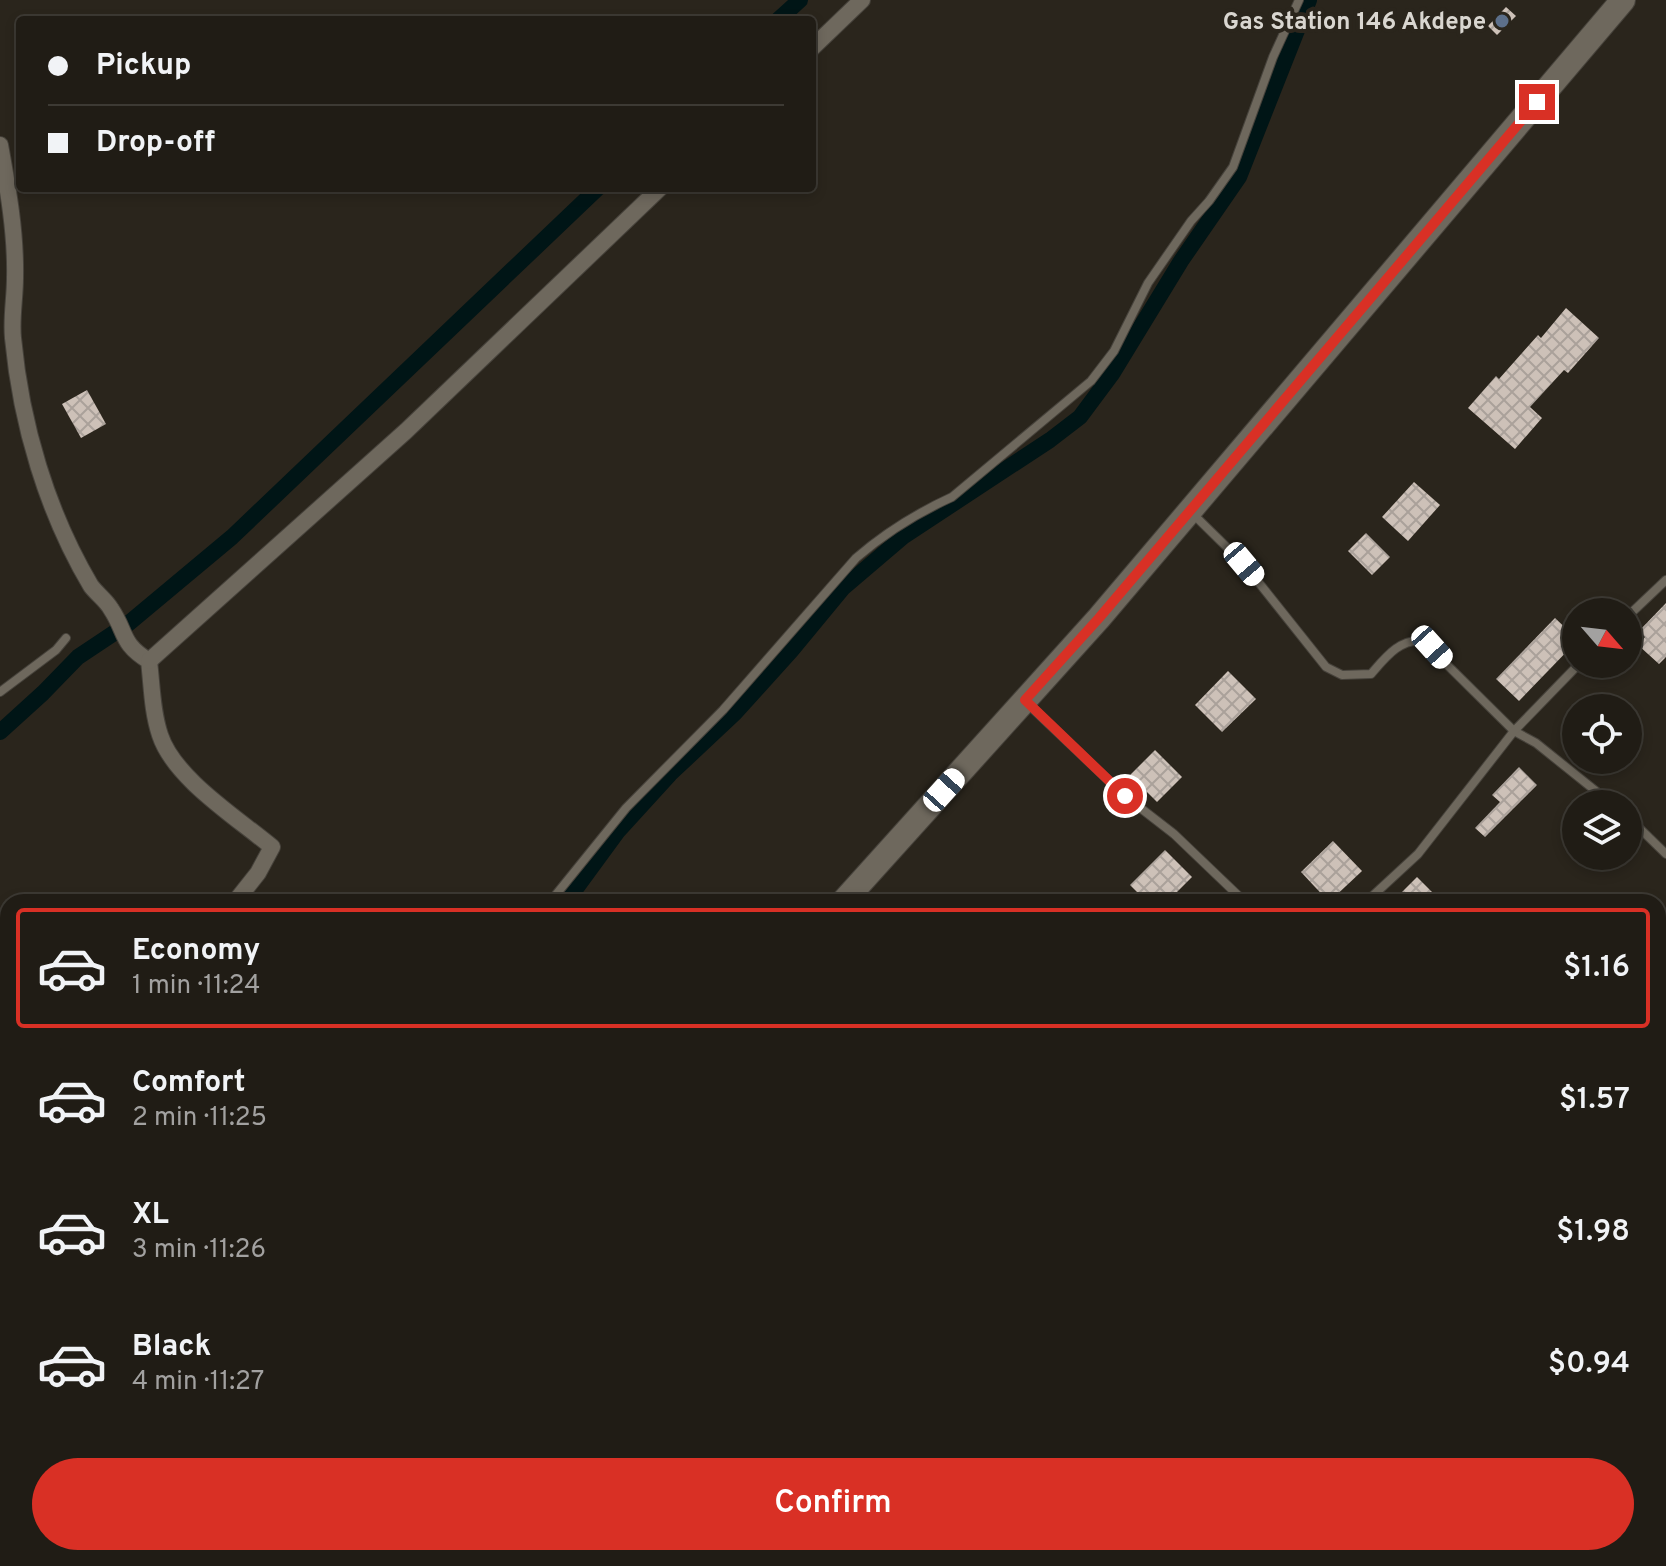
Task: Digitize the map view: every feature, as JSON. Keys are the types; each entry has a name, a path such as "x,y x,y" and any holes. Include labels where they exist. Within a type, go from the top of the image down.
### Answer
{"main road":[{"path":"850,894 1190,511 1623,0"}],"street":[{"path":"816,44 862,0"},
{"path":"0,145 15,250 13,336 25,413 38,466 92,588 111,609 134,652 149,661"},
{"path":"149,661 406,431 656,192"},
{"path":"149,661 160,736 173,761 187,778 272,847 258,873 241,894"}],"lane":[{"path":"556,894 626,808 723,710 856,558 879,538 952,497 1091,381 1114,351 1148,283 1233,167 1273,57 1299,0"},
{"path":"1190,511 1244,564 1326,667 1342,675 1371,674 1402,644 1412,639 1423,641 1514,731 1536,743 1595,790"},
{"path":"1642,603 1666,580"},
{"path":"0,692 56,650 66,638"},
{"path":"1375,894 1418,854 1514,731 1565,678"},
{"path":"1025,700 1125,796 1174,834 1237,894"},
{"path":"1642,831 1666,854"}],"building":[{"name":"Gas Station 146 Akdepe","path":"1506,7 1516,16 1497,35 1488,26"},
{"path":"1566,308 1599,338 1568,373 1564,370 1530,407 1542,418 1515,449 1468,408 1538,335 1541,338"},
{"path":"87,390 106,424 81,438 62,404"},
{"path":"1414,482 1440,505 1408,541 1382,517"},
{"path":"1366,533 1390,557 1372,575 1348,551"},
{"path":"1666,603 1666,657 1659,664 1642,649 1645,637 1642,628"},
{"path":"1555,618 1562,625 1562,656 1519,701 1496,679"},
{"path":"1228,671 1256,699 1222,732 1195,705"},
{"path":"1155,750 1182,777 1157,802 1130,775"},
{"path":"1519,767 1537,785 1485,837 1475,828 1500,802 1492,795"},
{"path":"1333,841 1362,871 1338,894 1322,894 1301,872"},
{"path":"1165,850 1192,877 1175,894 1139,894 1130,885"},
{"path":"1417,877 1434,894 1400,894"}],"waterway":[{"path":"782,16 800,0"},
{"path":"572,894 618,831 670,774 735,713 843,588 904,536 1080,417 1112,374 1181,261 1239,177 1309,0"},
{"path":"0,732 78,657 129,623 232,537 594,192"}],"place":[{"name":"Gas Station 146 Akdepe","path":"1502,21"}],"route":[{"path":"1125,796 1025,700 1099,618 1537,102"}]}
